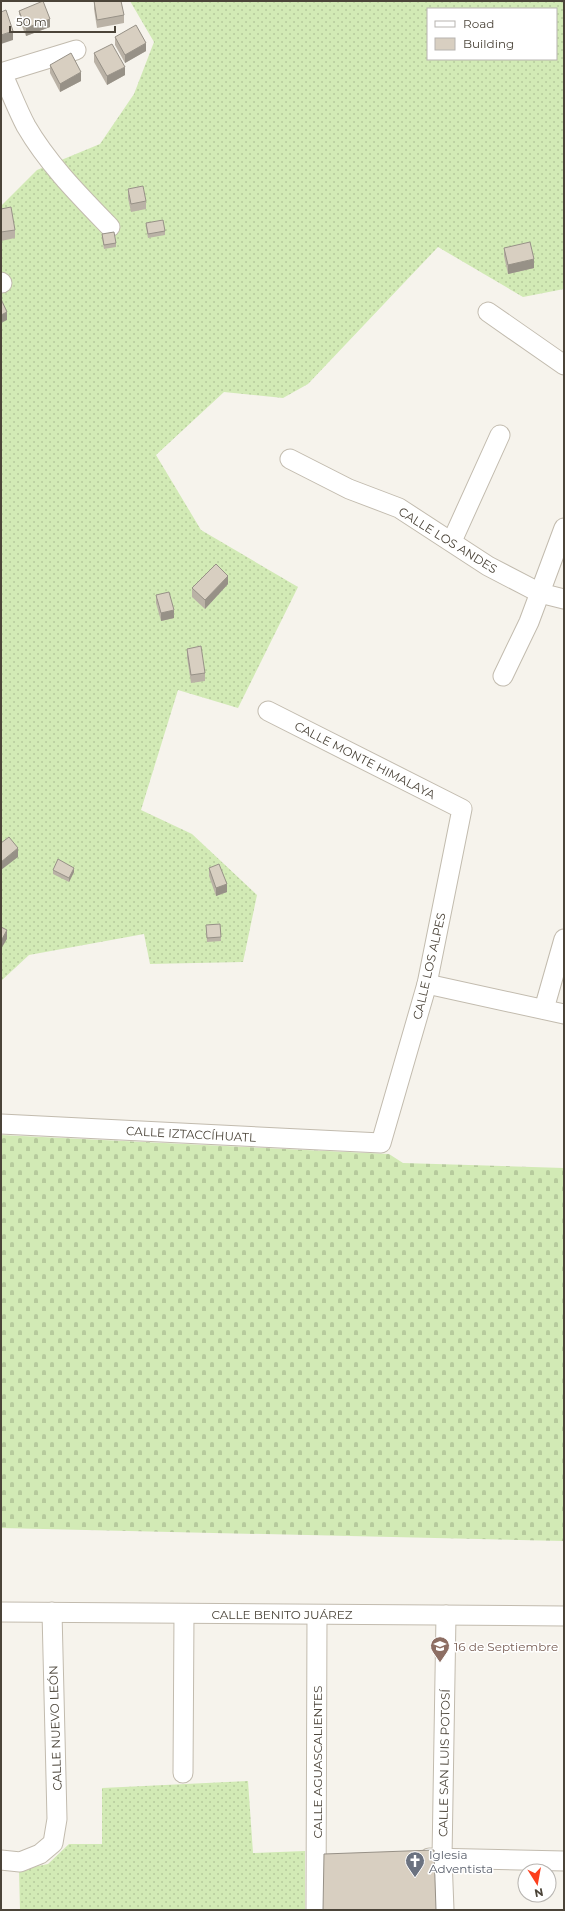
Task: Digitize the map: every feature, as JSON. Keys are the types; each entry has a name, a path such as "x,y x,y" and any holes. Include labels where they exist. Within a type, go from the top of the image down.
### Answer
{"street":[{"path":"76,50 2,73 26,126 49,159 72,188 110,227"},
{"path":"488,312 564,366"},
{"path":"452,541 500,434"},
{"name":"CALLE LOS ANDES","path":"290,459 349,489 398,508 452,541 488,566 540,593 564,599"},
{"path":"503,676 529,622 564,528"},
{"name":"CALLE MONTE HIMALAYA","path":"268,711 462,809"},
{"name":"CALLE LOS ALPES","path":"381,1143 428,984 462,809"},
{"path":"544,1009 564,939"},
{"path":"428,984 564,1014"},
{"name":"CALLE IZTACCÍHUATL","path":"1,1124 381,1143"},
{"name":"CALLE BENITO JUÁREZ","path":"1,1612 564,1616"},
{"name":"CALLE NUEVO LEÓN","path":"1,1860 20,1862 40,1854 53,1842 57,1819 52,1612"},
{"path":"183,1773 184,1614"},
{"name":"CALLE AGUASCALIENTES","path":"316,1910 325,1862 317,1615"},
{"name":"CALLE SAN LUIS POTOSÍ","path":"444,1910 442,1858 446,1616"},
{"path":"411,1859 442,1858 564,1861"}],"green space":[{"path":"130,1 564,1 564,289 523,297 438,247 308,384 283,398 224,392 156,455 201,530 298,587 238,708 178,690 141,810 192,834 257,895 243,962 150,964 144,934 29,955 1,981 1,206 37,170 100,144 134,94 154,42"},
{"path":"1,1135 389,1154 403,1163 564,1168 564,1541 1,1528"},
{"path":"248,1781 253,1853 305,1851 305,1910 20,1910 19,1870 48,1864 69,1844 102,1844 102,1788"}],"building":[{"path":"43,1 50,19 26,28 19,11"},
{"path":"94,1 121,1 124,15 97,20"},
{"path":"6,10 13,31 1,35 1,12"},
{"path":"136,25 146,43 125,55 115,37"},
{"path":"112,44 125,67 107,76 94,53"},
{"path":"71,53 81,72 60,84 50,65"},
{"path":"143,186 146,201 131,204 128,189"},
{"path":"11,207 15,230 1,232 1,209"},
{"path":"163,220 165,231 148,234 146,223"},
{"path":"114,232 116,243 104,245 102,234"},
{"path":"530,242 534,259 508,265 504,248"},
{"path":"1,299 7,312 1,315"},
{"path":"216,564 228,576 205,600 192,588"},
{"path":"169,592 174,610 161,613 156,595"},
{"path":"201,646 205,673 191,675 187,649"},
{"path":"9,837 18,848 1,862 1,843"},
{"path":"58,859 74,868 69,878 53,870"},
{"path":"219,864 227,884 216,888 209,868"},
{"path":"220,924 221,937 207,938 206,925"},
{"path":"1,927 7,930 1,941"},
{"path":"434,1850 436,1910 323,1910 324,1854"}],"place":[{"name":"16 de Septiembre","path":"440,1663"},
{"name":"Iglesia Adventista","path":"415,1878"}]}
